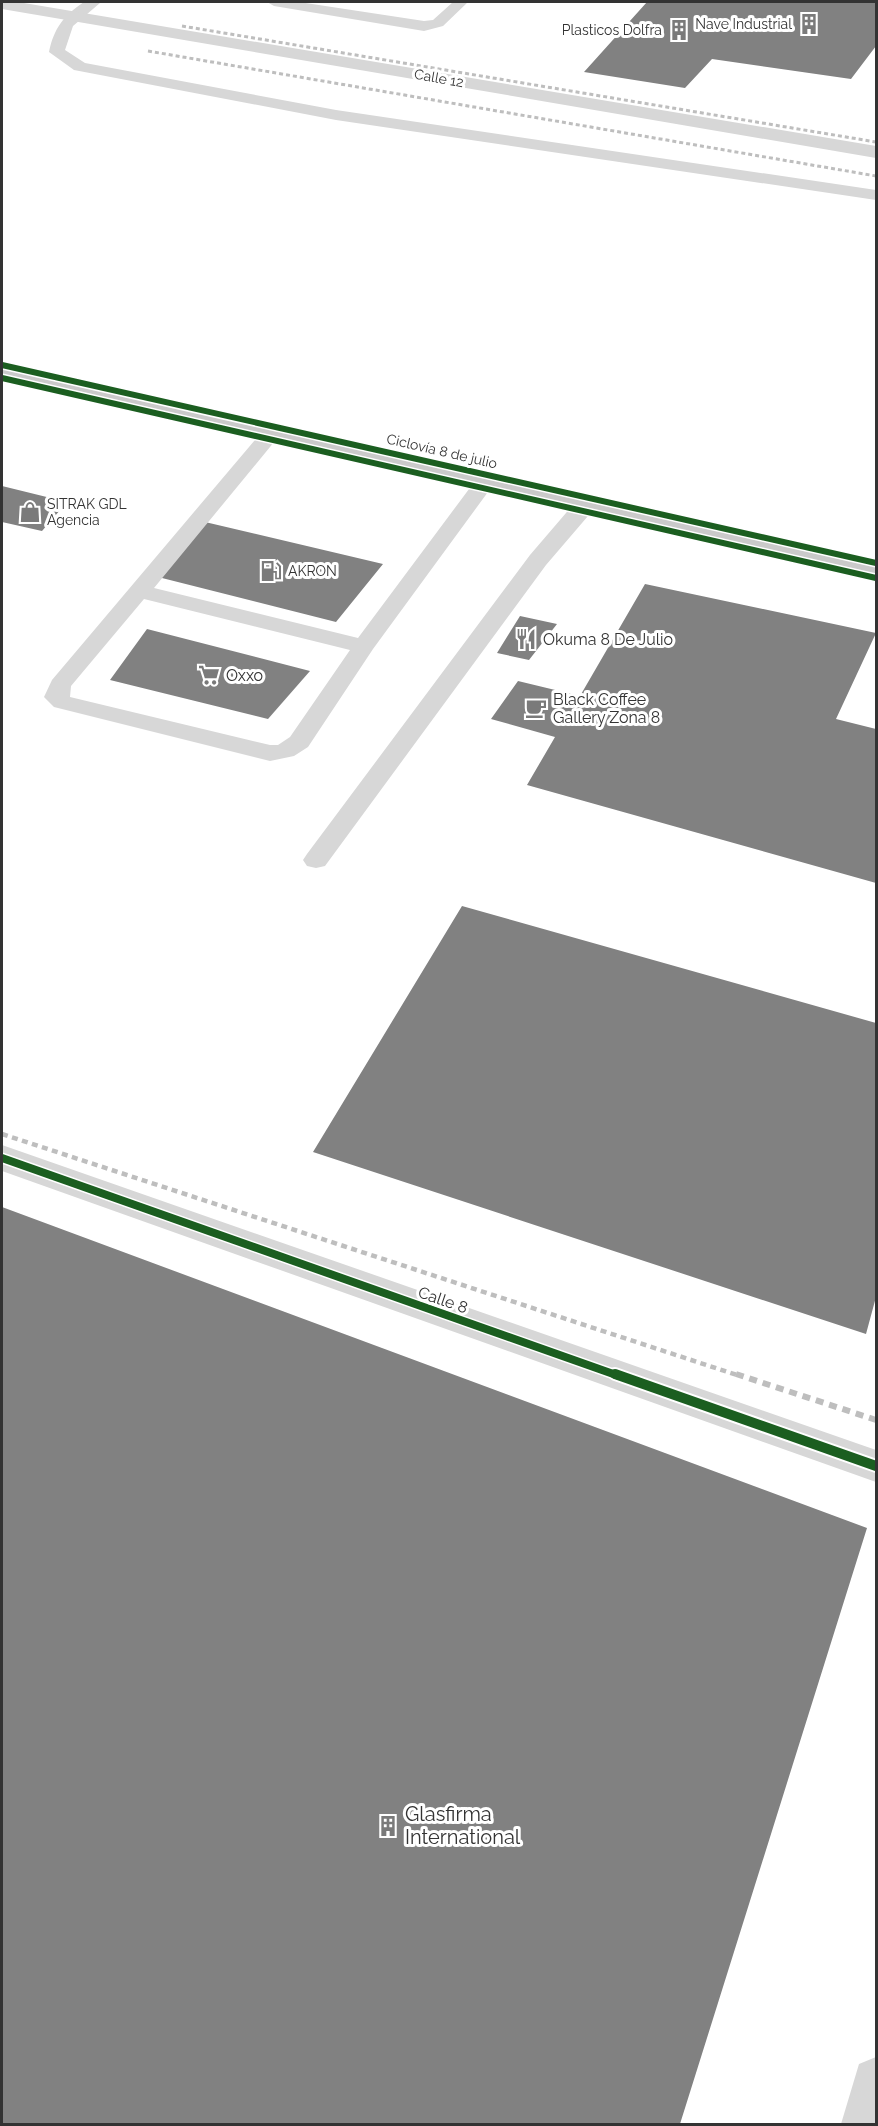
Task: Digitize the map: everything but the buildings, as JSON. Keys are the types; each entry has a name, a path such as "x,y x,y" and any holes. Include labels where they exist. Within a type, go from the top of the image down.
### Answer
{"main road":[{"path":"2,371 876,570"}],"street":[{"name":"Calle 12","path":"15,4 82,7 560,80"},
{"name":"Calle 12","path":"82,7 876,152"},
{"name":"Calle 8","path":"2,1158 876,1466"},
{"path":"864,2124 876,2081"}],"lane":[{"path":"274,2 301,4 424,26 438,23 461,2"},
{"path":"82,7 60,33 57,52 80,67 336,114 876,195"},
{"path":"272,432 60,685 56,697 62,702 257,751 281,753 299,742 364,646 485,481"},
{"path":"316,860 538,560 586,504"},
{"path":"140,591 364,646"}],"railway":[{"path":"182,26 876,142"},
{"path":"148,51 876,176"},
{"path":"2,1134 740,1376"},
{"path":"736,1374 876,1420"}],"cycle path":[{"name":"Ciclovía 8 de julio","path":"2,365 876,563"},
{"path":"2,378 876,578"},
{"path":"2,1158 876,1466"}],"place":[{"name":"Nave Industrial","path":"809,24"},
{"name":"Plasticos Dolfra","path":"679,30"},
{"name":"SITRAK GDL Agencia","path":"30,512"},
{"name":"AKRON","path":"271,571"},
{"name":"Okuma 8 De Julio","path":"526,639"},
{"name":"Oxxo","path":"209,675"},
{"name":"Black Coffee Gallery Zona 8","path":"536,708"},
{"name":"Glasfirma International","path":"388,1826"}]}
